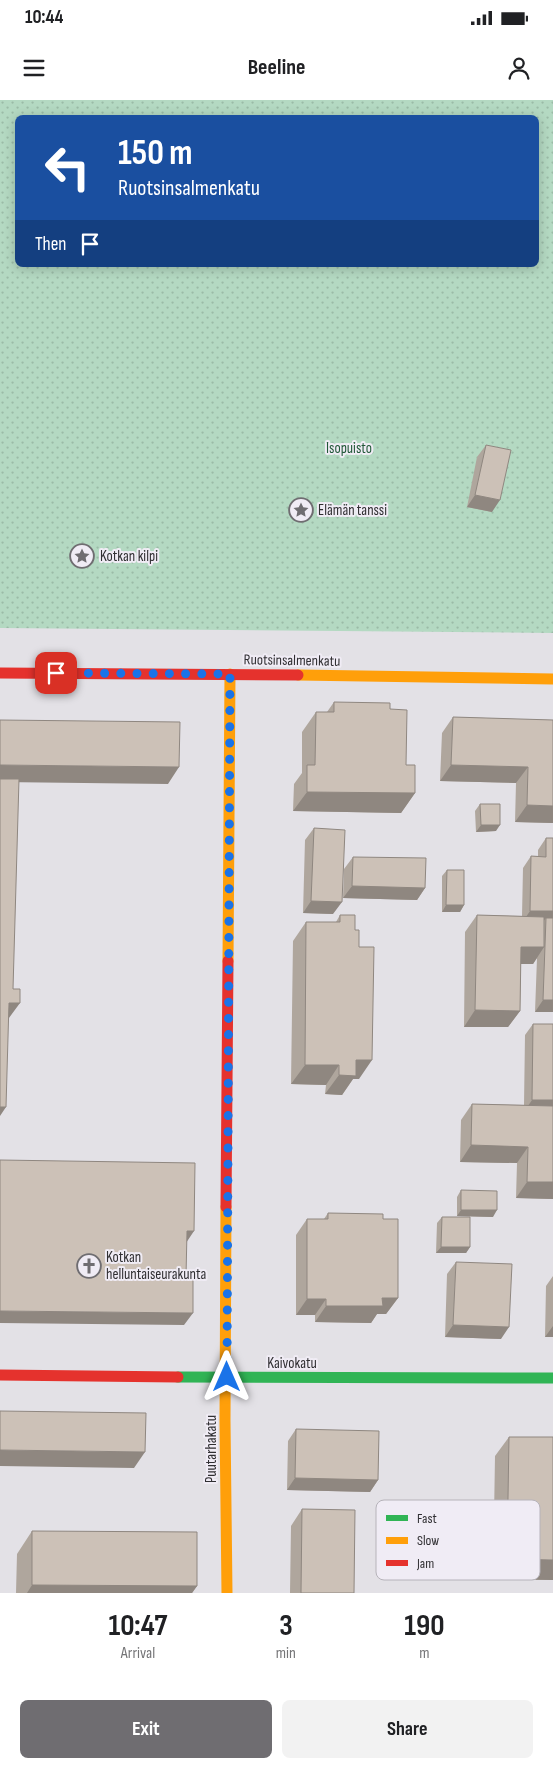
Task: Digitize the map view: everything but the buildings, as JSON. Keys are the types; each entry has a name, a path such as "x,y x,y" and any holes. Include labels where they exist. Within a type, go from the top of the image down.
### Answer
{"street":[{"name":"Ruotsinsalmenkatu","path":"0,673 553,679"},
{"name":"Puutarhakatu","path":"227,1593 225,1421 227,1377 230,674"},
{"name":"Kaivokatu","path":"0,1376 553,1378"}],"green space":[{"name":"Isopuisto","path":"0,100 553,100 553,633 0,628"}],"traffic: fast":[{"path":"178,1377 553,1378"}],"traffic: slow":[{"path":"228,961 230,674"},
{"path":"298,675 553,679"},
{"path":"226,1207 225,1421 227,1593"}],"traffic: jam":[{"path":"0,673 298,675"},
{"path":"226,1207 228,961"},
{"path":"0,1375 178,1377"}],"place":[{"name":"Elämän tanssi","path":"301,510"},
{"name":"Kotkan kilpi","path":"82,556"},
{"name":"Kotkan helluntaiseurakunta","path":"89,1266"}],"route":[{"path":"56,673 230,674 227,1377"}]}
